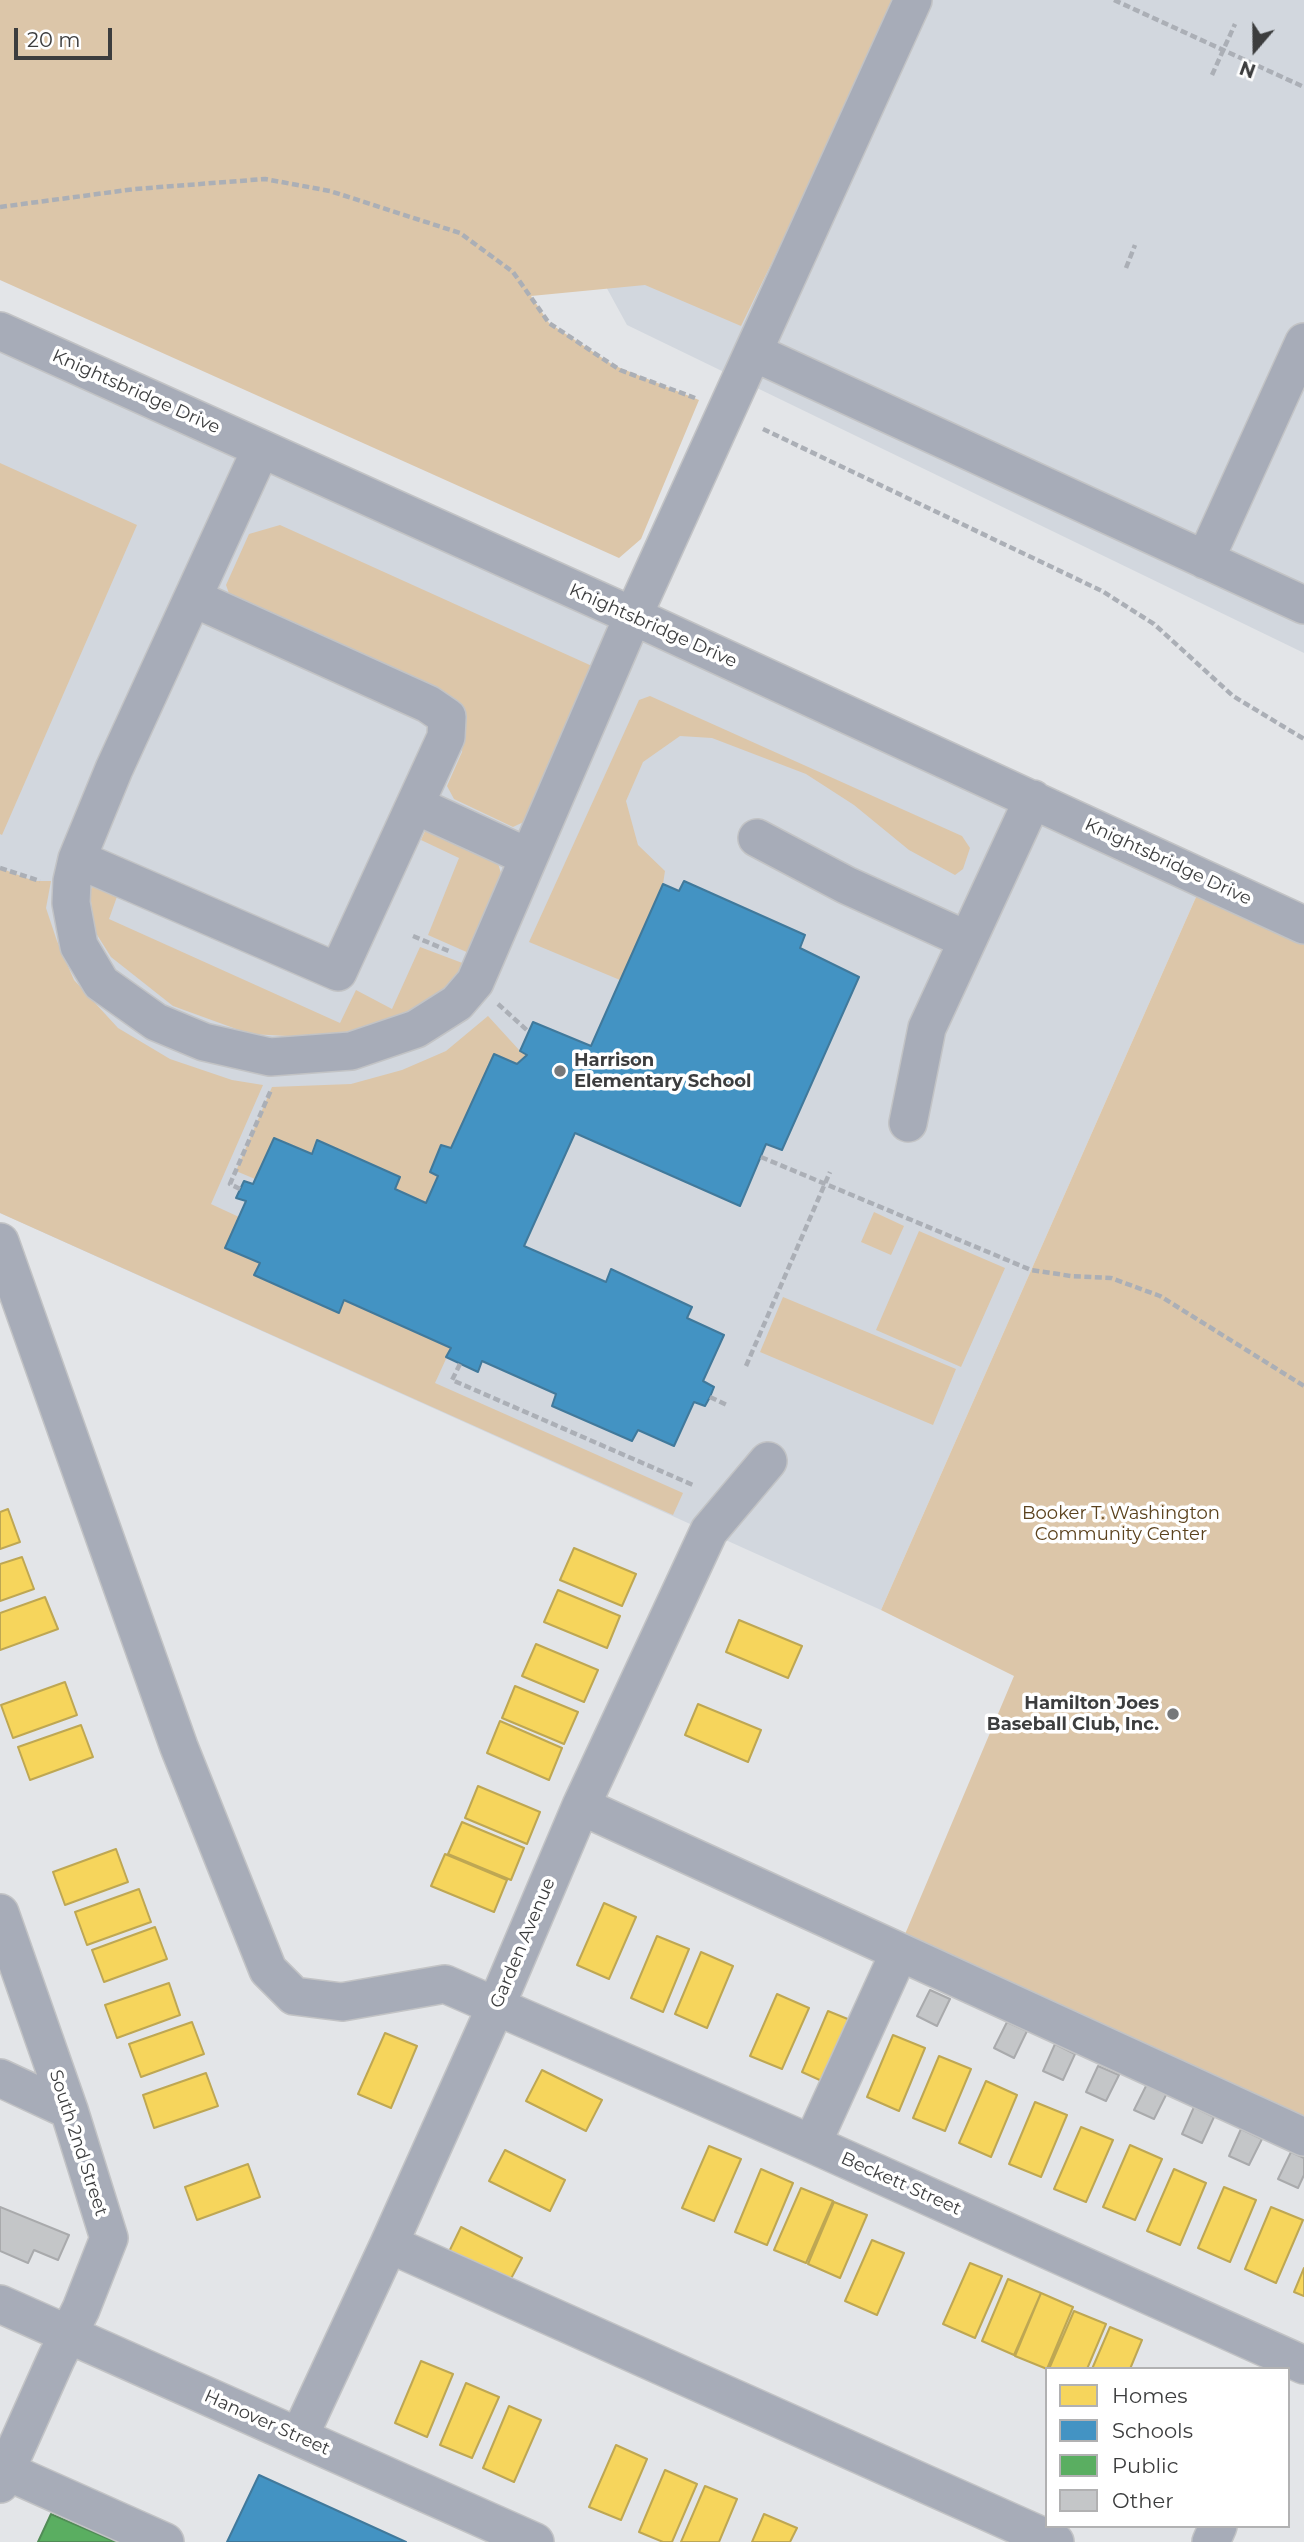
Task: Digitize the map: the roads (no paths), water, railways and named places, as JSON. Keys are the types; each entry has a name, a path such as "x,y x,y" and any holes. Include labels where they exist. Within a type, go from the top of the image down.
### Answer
{"street":[{"path":"261,449 114,769 77,859 71,903 79,946 101,983 156,1022 204,1042 270,1057 351,1051 416,1029 457,1003 475,982 633,616 913,0"},
{"name":"Knightsbridge Drive","path":"0,331 633,616 1304,925"},
{"path":"1205,560 1304,342"},
{"path":"753,352 1304,605"},
{"path":"77,859 338,972 446,737 447,717 428,704 193,598"},
{"path":"908,1123 927,1028 1032,799"},
{"path":"415,805 528,857"},
{"path":"757,838 846,886 967,940"},
{"name":"Beckett Street","path":"0,1242 179,1747 268,1970 294,1996 342,2002 445,1983 812,2144 1292,2364"},
{"name":"Garden Avenue","path":"299,2437 496,2006 581,1806 709,1531 768,1461"},
{"path":"581,1806 1304,2137"},
{"name":"South 2nd Street","path":"0,1913 69,2110 109,2238 81,2309 3,2478"},
{"path":"812,2144 898,1953"},
{"path":"0,2078 69,2110"},
{"path":"389,2244 1055,2542"},
{"name":"Hanover Street","path":"0,2304 535,2542"},
{"path":"3,2478 165,2542"}],"place":[{"name":"Harrison Elementary School","path":"560,1071"},
{"name":"Hamilton Joes Baseball Club, Inc.","path":"1173,1714"}],"park label":[{"name":"Booker T. Washington Community Center","path":"1121,1524"}]}
